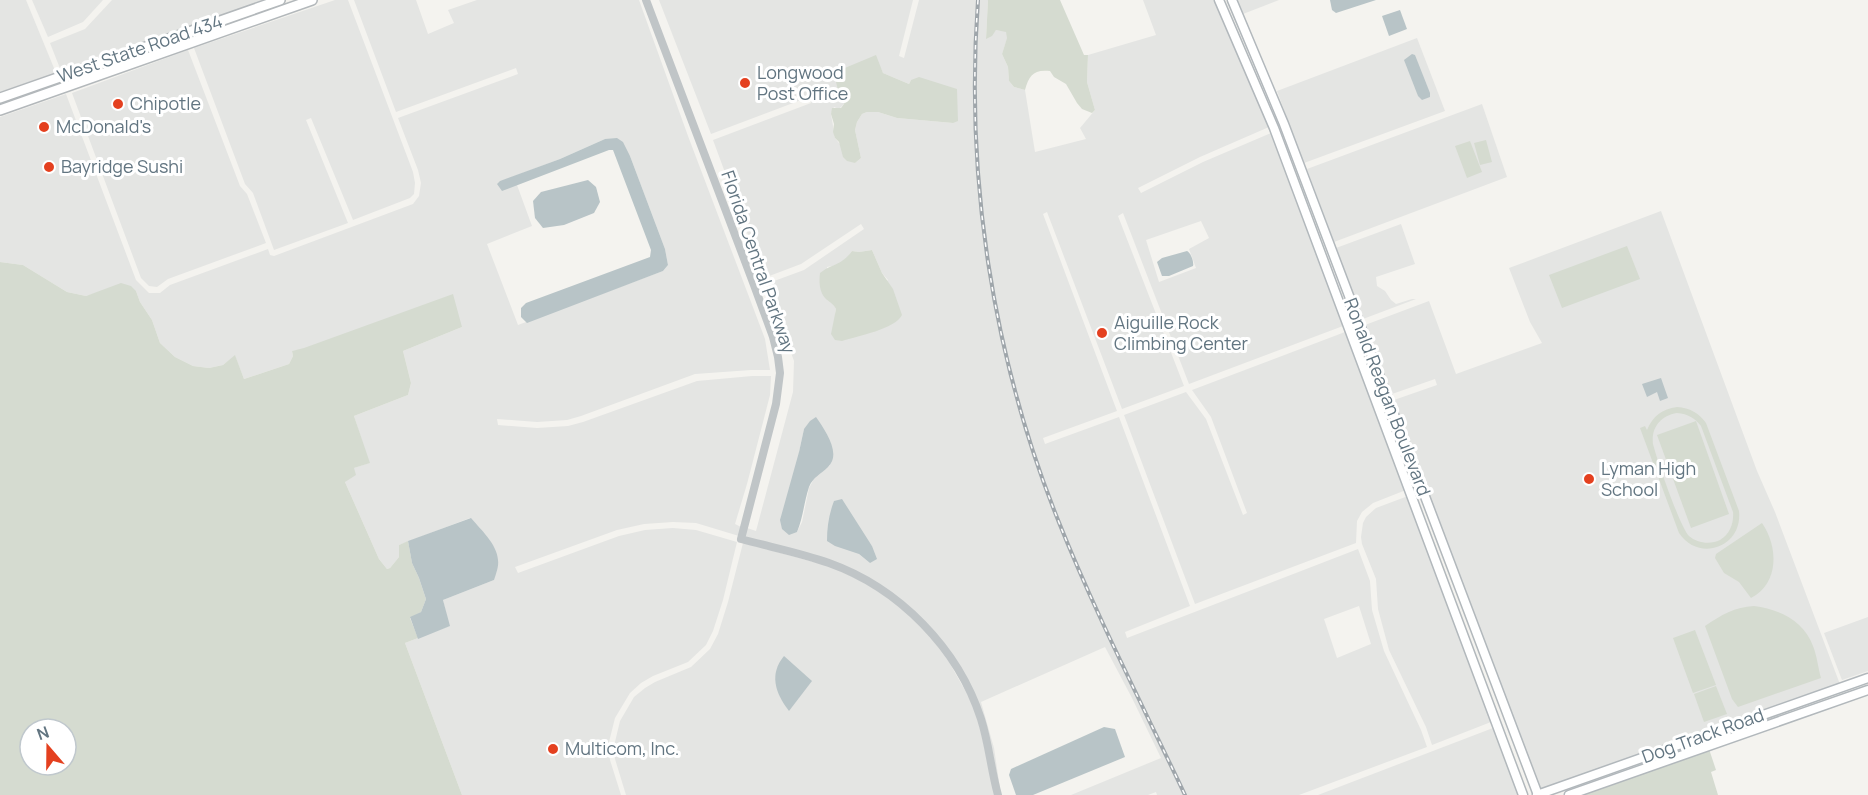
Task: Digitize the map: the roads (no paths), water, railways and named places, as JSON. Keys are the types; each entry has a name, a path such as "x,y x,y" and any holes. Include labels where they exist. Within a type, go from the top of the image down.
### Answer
{"main road":[{"name":"West State Road 434","path":"0,98 280,0"},
{"name":"West State Road 434","path":"0,110 312,0"},
{"name":"Ronald Reagan Boulevard","path":"1219,0 1274,128 1523,795"},
{"name":"Ronald Reagan Boulevard","path":"1232,0 1284,124 1538,795"},
{"path":"66,86 76,71"},
{"path":"50,91 57,84 60,76"},
{"path":"1477,670 1489,666"},
{"name":"Dog Track Road","path":"1538,795 1868,678"},
{"name":"Dog Track Road","path":"1569,795 1868,690"}],"street":[{"name":"Florida Central Parkway","path":"646,0 778,357 780,373 778,398 741,539 829,563 858,576 880,588 922,622 952,660 974,699 990,750 998,795"}],"railway":[{"path":"978,0 975,66 980,198 988,264 1000,329 1016,394 1035,458 1072,555 1185,795"}],"place":[{"name":"Longwood Post Office","path":"745,83"},
{"name":"Chipotle","path":"118,104"},
{"name":"McDonald's","path":"44,127"},
{"name":"Bayridge Sushi","path":"49,167"},
{"name":"Aiguille Rock Climbing Center","path":"1102,333"},
{"name":"Lyman High School","path":"1589,479"},
{"name":"Multicom, Inc.","path":"553,749"}]}
